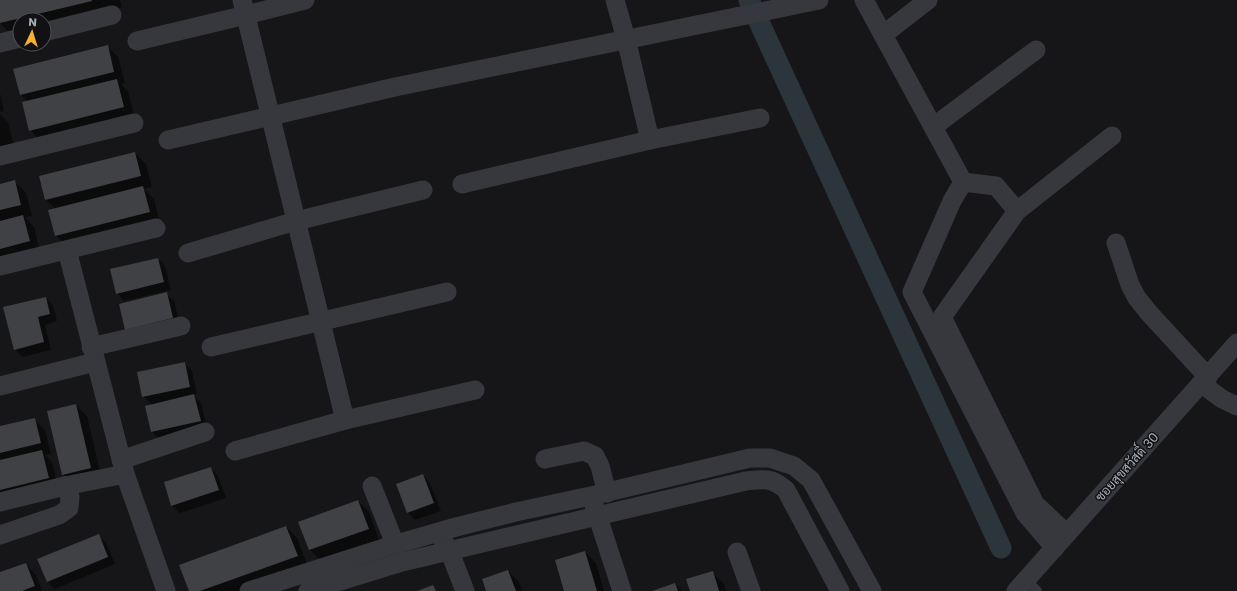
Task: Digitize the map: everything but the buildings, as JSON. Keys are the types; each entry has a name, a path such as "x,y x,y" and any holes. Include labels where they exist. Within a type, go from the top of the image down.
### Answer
{"street":[{"path":"137,41 244,8 305,0"},
{"path":"615,0 626,39 650,140"},
{"path":"168,140 395,86 819,0"},
{"path":"864,0 963,182"},
{"path":"883,35 928,0"},
{"path":"244,8 345,420"},
{"path":"52,30 112,15"},
{"path":"0,43 12,40"},
{"path":"933,127 1036,50"},
{"path":"462,184 650,140 760,118"},
{"path":"0,156 134,123"},
{"path":"1067,534 1035,504 942,317 1017,211 1112,136"},
{"path":"963,182 996,186 1017,211"},
{"path":"963,182 952,201 912,292 1025,513 1055,548"},
{"path":"188,253 296,221 423,190"},
{"path":"0,266 156,228"},
{"path":"1116,243 1130,284 1137,298 1205,381 1222,399 1237,406"},
{"path":"67,250 123,467 166,591"},
{"path":"211,347 447,292"},
{"path":"0,386 181,326"},
{"name":"ซอยสุขสวัสดิ์ 30","path":"1026,587 1067,534 1205,381 1237,343"},
{"path":"235,450 345,420 475,390"},
{"path":"0,502 65,486 123,467 205,432"},
{"path":"545,459 584,451 595,456 600,466 597,516 622,591"},
{"path":"249,591 395,544 516,512 750,458 770,458 794,466 811,480 872,591"},
{"path":"308,591 358,575 448,550 746,481 764,479 778,482 786,490 840,591"},
{"path":"0,535 59,515 69,508 70,497 65,486"},
{"path":"372,486 395,544"},
{"path":"439,532 465,591"},
{"path":"737,552 751,591"}],"waterway":[{"path":"749,0 1001,548"}]}
